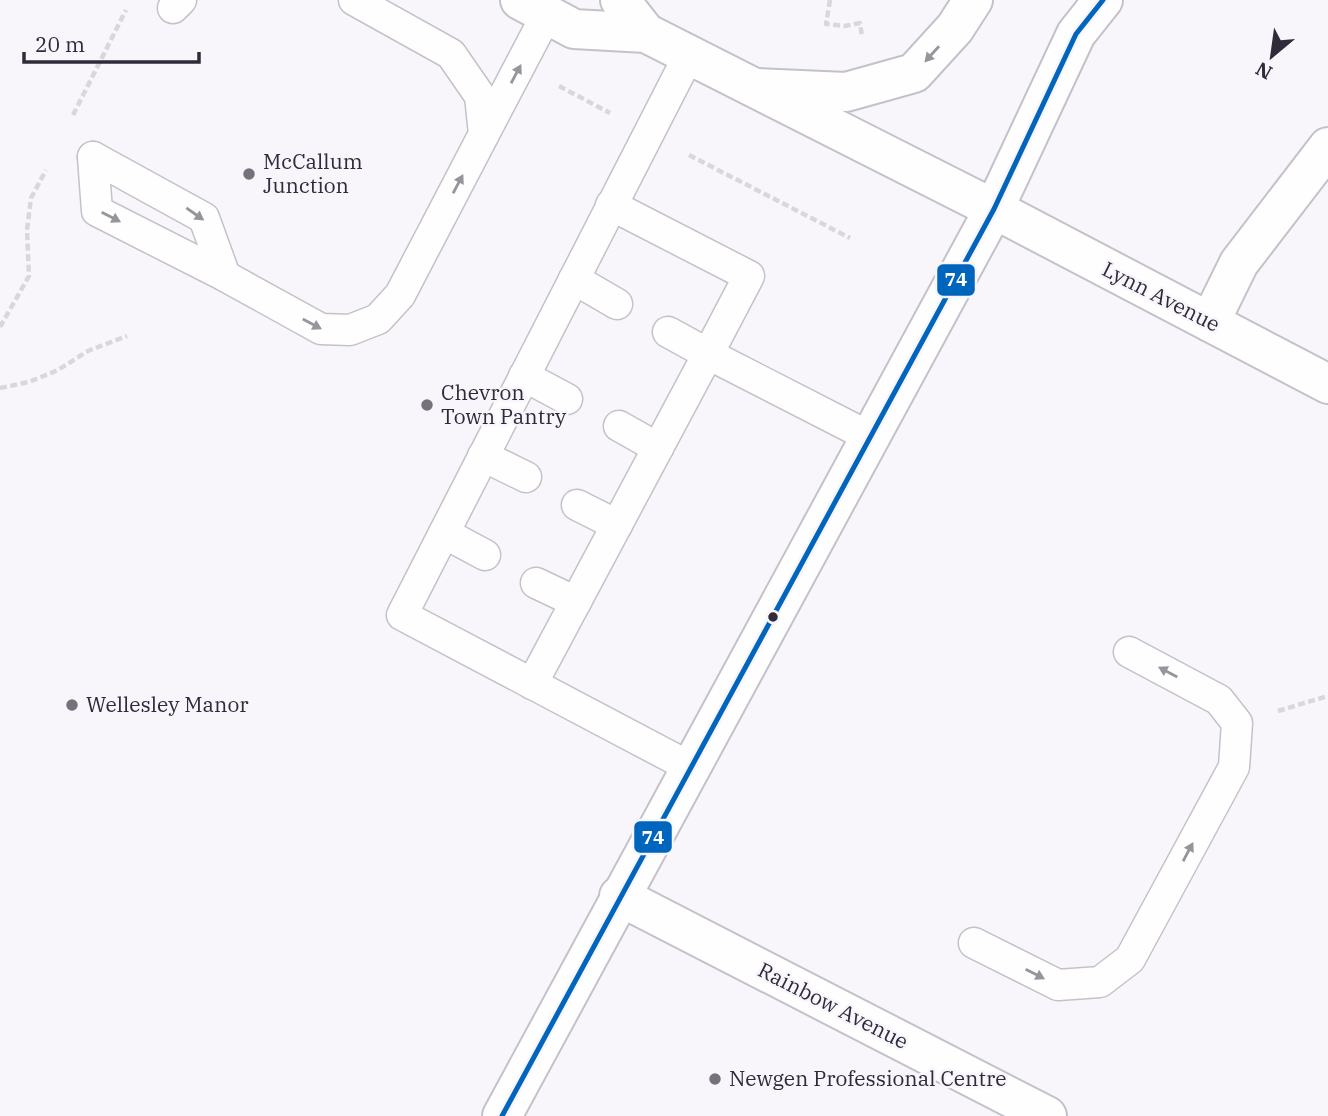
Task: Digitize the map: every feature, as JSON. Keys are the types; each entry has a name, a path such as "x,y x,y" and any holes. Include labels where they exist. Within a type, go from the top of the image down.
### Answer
{"street":[{"path":"620,0 646,33"},
{"path":"755,88 846,92 914,73 955,28 973,0"},
{"path":"502,1116 994,209 1076,17 1103,0"},
{"path":"534,7 574,29 646,33"},
{"name":"Lynn Avenue","path":"646,33 994,209 1328,384"},
{"path":"1210,322 1245,255 1328,147"},
{"name":"Rainbow Avenue","path":"619,896 1047,1116"}],"lane":[{"path":"354,0 451,54 480,96 484,134"},
{"path":"225,276 204,218 93,158 97,211 225,276 321,329 350,330 378,319 400,295 484,134 534,7"},
{"path":"689,55 402,615 690,767"},
{"path":"532,684 749,276 611,205"},
{"path":"574,279 617,304"},
{"path":"668,332 870,437"},
{"path":"524,376 567,399"},
{"path":"618,426 658,448"},
{"path":"483,456 526,477"},
{"path":"577,505 617,525"},
{"path":"444,533 485,555"},
{"path":"536,583 576,602"},
{"path":"974,943 1058,985 1100,982 1130,959 1234,767 1237,723 1219,699 1129,652"}],"path":[{"path":"830,0 826,24 845,26 860,23 863,41"},
{"path":"0,327 29,276 27,230"},
{"path":"0,388 29,382 58,370 88,351 127,336"}],"transit line":[{"name":"74","path":"502,1116 994,209 1076,34 1103,0"}],"place":[{"name":"McCallum Junction","path":"249,174"},
{"name":"Chevron Town Pantry","path":"427,405"},
{"name":"Wellesley Manor","path":"72,705"},
{"name":"Newgen Professional Centre","path":"715,1079"}]}
